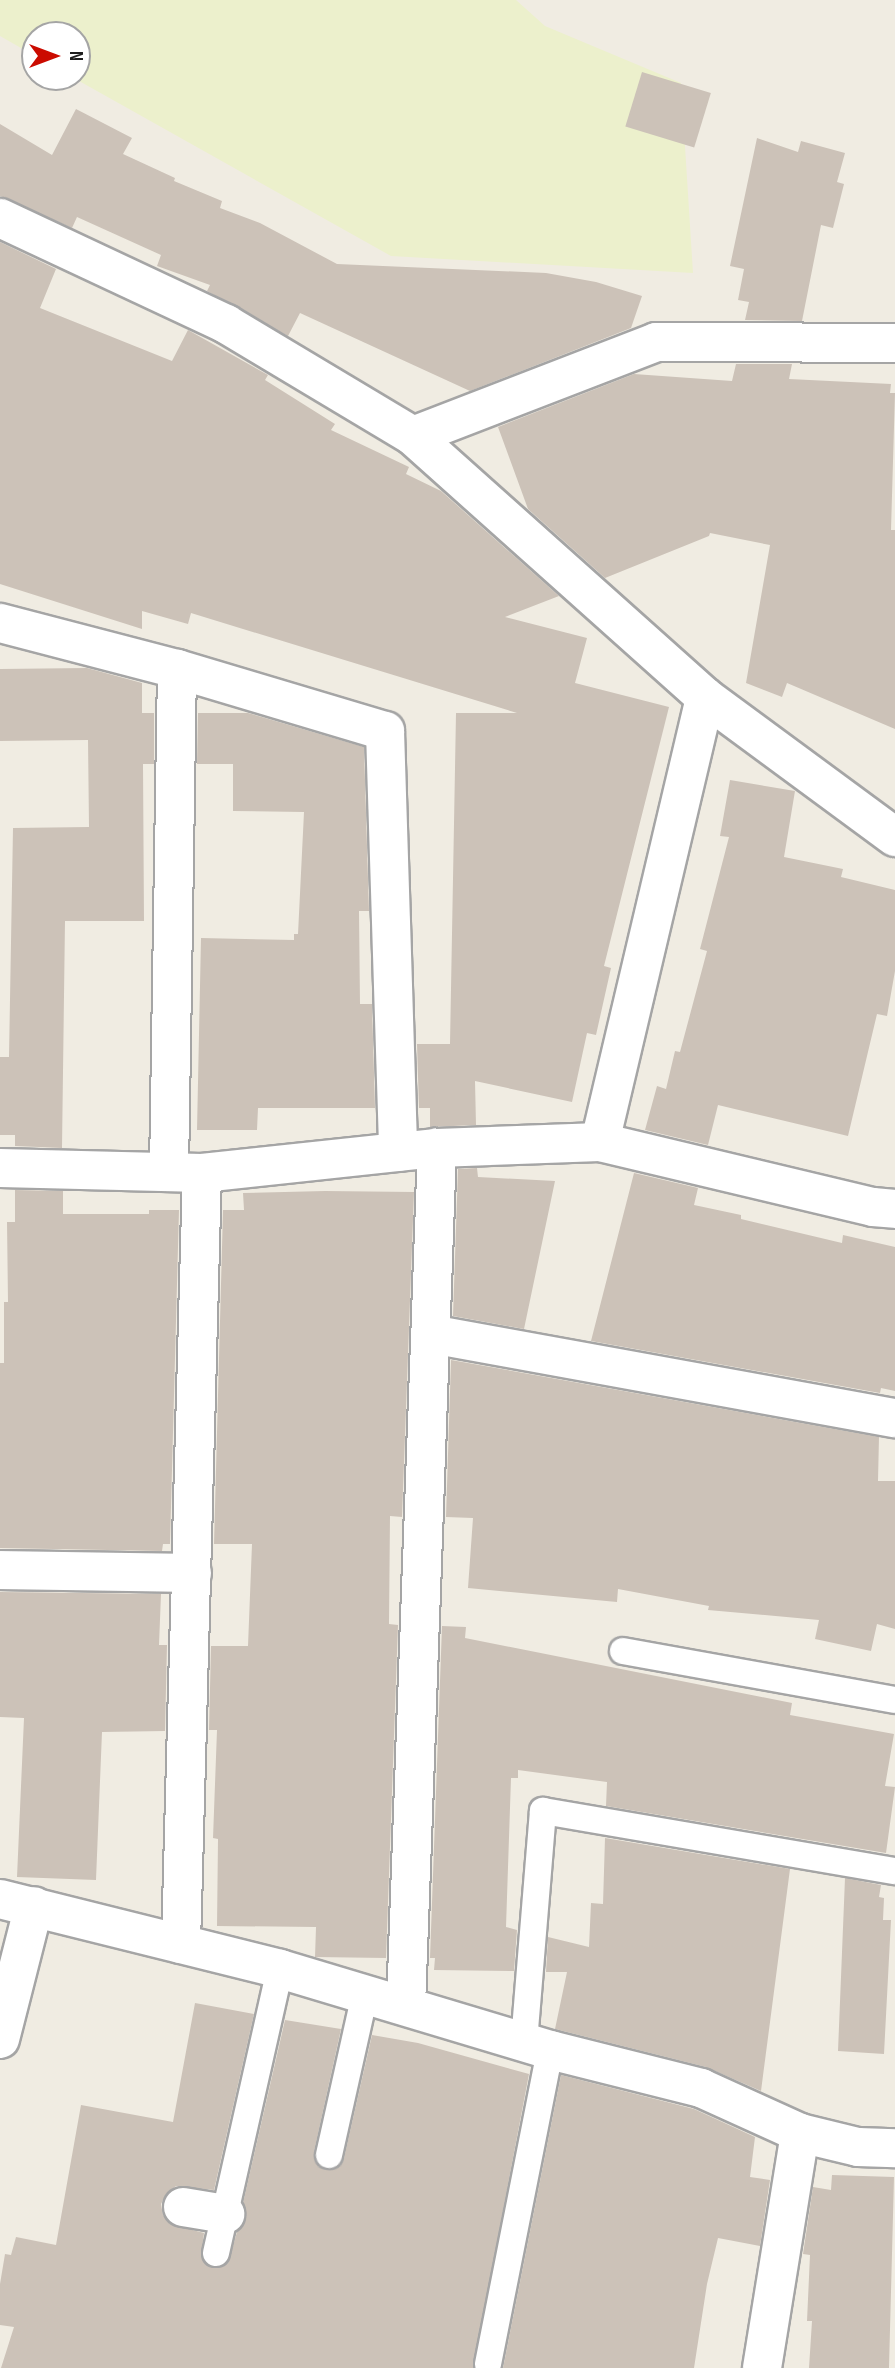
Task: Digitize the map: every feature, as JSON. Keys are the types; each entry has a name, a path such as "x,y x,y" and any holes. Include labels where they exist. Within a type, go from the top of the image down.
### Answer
{"street":[{"path":"1,223 226,324 413,436 705,697 895,837"},
{"path":"413,436 656,342 895,343"},
{"path":"0,623 177,669 385,731 398,1152"},
{"path":"177,669 192,1573 181,1944"},
{"path":"600,1142 705,697"},
{"path":"0,1168 186,1172 437,1148 600,1142 873,1207 895,1209"},
{"path":"407,2006 437,1148"},
{"path":"431,1334 895,1418"},
{"path":"0,1570 192,1573"},
{"path":"0,2039 17,1903 280,1969 537,2046 701,2088 800,2133 858,2147 895,2148"},
{"path":"762,2368 800,2133"},
{"path":"183,2207 225,2214"}],"lane":[{"path":"623,1651 895,1700"},
{"path":"488,2364 537,2046 543,1811 895,1871"},
{"path":"216,2253 280,1969"},
{"path":"329,2155 365,1994"}],"green space":[{"path":"0,0 516,0 545,26 681,83 693,273 391,256 91,88 91,21 21,21 21,48 0,36"}],"building":[{"path":"642,72 711,93 694,148 625,127"},
{"path":"76,109 132,138 123,154 175,178 174,181 222,201 220,208 260,223 337,264 546,273 596,282 642,296 631,328 470,391 300,313 288,336 207,291 210,285 157,266 161,255 77,217 72,228 0,196 0,124 52,155"},
{"path":"757,138 798,152 801,141 845,153 837,182 844,184 833,228 821,225 802,321 745,320 749,302 738,300 744,269 730,266"},
{"path":"0,242 56,269 40,308 172,361 188,330 268,375 265,380 335,424 331,430 409,467 406,474 441,491 559,596 505,617 587,638 575,683 669,707 604,966 611,968 596,1035 587,1033 572,1102 475,1081 476,1125 430,1127 430,1108 419,1108 417,1044 450,1044 456,713 517,713 191,613 188,624 142,611 142,629 0,584"},
{"path":"736,364 792,364 789,379 891,384 890,393 895,393 891,530 895,530 895,729 787,683 782,697 746,683 770,545 710,533 709,536 605,578 528,509 498,427 634,374 732,381"},
{"path":"87,668 142,683 142,713 154,713 154,764 143,764 144,921 65,921 62,1148 15,1146 15,1135 0,1135 0,1057 9,1057 13,828 89,827 88,740 0,741 0,669"},
{"path":"198,713 248,713 364,747 369,911 359,911 360,1004 372,1004 375,1108 258,1108 257,1130 197,1130 201,938 294,940 294,934 298,934 304,812 233,811 233,764 197,764"},
{"path":"730,780 795,791 784,857 843,869 841,877 895,890 895,971 887,1016 877,1014 848,1136 718,1105 708,1145 645,1130 657,1086 666,1089 675,1051 680,1052 707,951 700,949 729,837 720,836"},
{"path":"477,1168 478,1177 555,1181 524,1329 453,1316 458,1169"},
{"path":"634,1173 698,1188 694,1205 741,1215 741,1219 842,1243 843,1235 895,1247 895,1391 881,1388 880,1393 591,1341"},
{"path":"15,1190 63,1191 63,1214 149,1214 149,1210 179,1210 170,1544 163,1544 162,1551 0,1548 0,1363 4,1363 4,1302 8,1302 7,1222 15,1222"},
{"path":"414,1192 402,1517 390,1516 389,1624 398,1625 386,1958 315,1957 316,1927 217,1926 218,1839 213,1838 217,1730 209,1730 211,1646 248,1646 252,1544 214,1544 223,1210 244,1210 243,1193"},
{"path":"451,1360 879,1437 878,1481 895,1481 895,1629 877,1624 871,1651 815,1639 819,1620 708,1610 709,1606 618,1589 617,1602 468,1588 473,1518 446,1517"},
{"path":"0,1592 161,1594 159,1645 167,1645 165,1731 102,1732 96,1880 17,1877 24,1718 0,1717"},
{"path":"442,1626 466,1627 465,1638 792,1703 790,1715 894,1734 885,1786 895,1787 886,1853 606,1806 607,1782 518,1770 518,1778 511,1778 506,1927 517,1930 514,1971 434,1970 435,1958 430,1958"},
{"path":"605,1838 790,1869 761,2091 706,2067 555,2029 567,1972 546,1972 548,1937 589,1947 591,1903 603,1904"},
{"path":"845,1878 881,1885 879,1897 884,1898 883,1920 891,1920 884,2054 838,2051"},
{"path":"195,2003 254,2014 214,2190 176,2186 166,2194 161,2204 163,2215 170,2224 204,2233 201,2257 213,2268 228,2263 237,2232 246,2218 243,2203 285,2020 341,2029 314,2152 318,2166 326,2170 340,2166 344,2158 372,2035 418,2043 529,2074 473,2368 1,2368 14,2327 0,2325 0,2284 5,2254 11,2255 16,2237 56,2245 81,2105 173,2122"},
{"path":"561,2075 694,2109 755,2137 750,2177 770,2180 760,2246 718,2238 707,2284 694,2368 503,2368"},
{"path":"832,2175 894,2177 889,2368 809,2368 812,2321 807,2321 810,2255 803,2254 813,2187 831,2190"}]}
